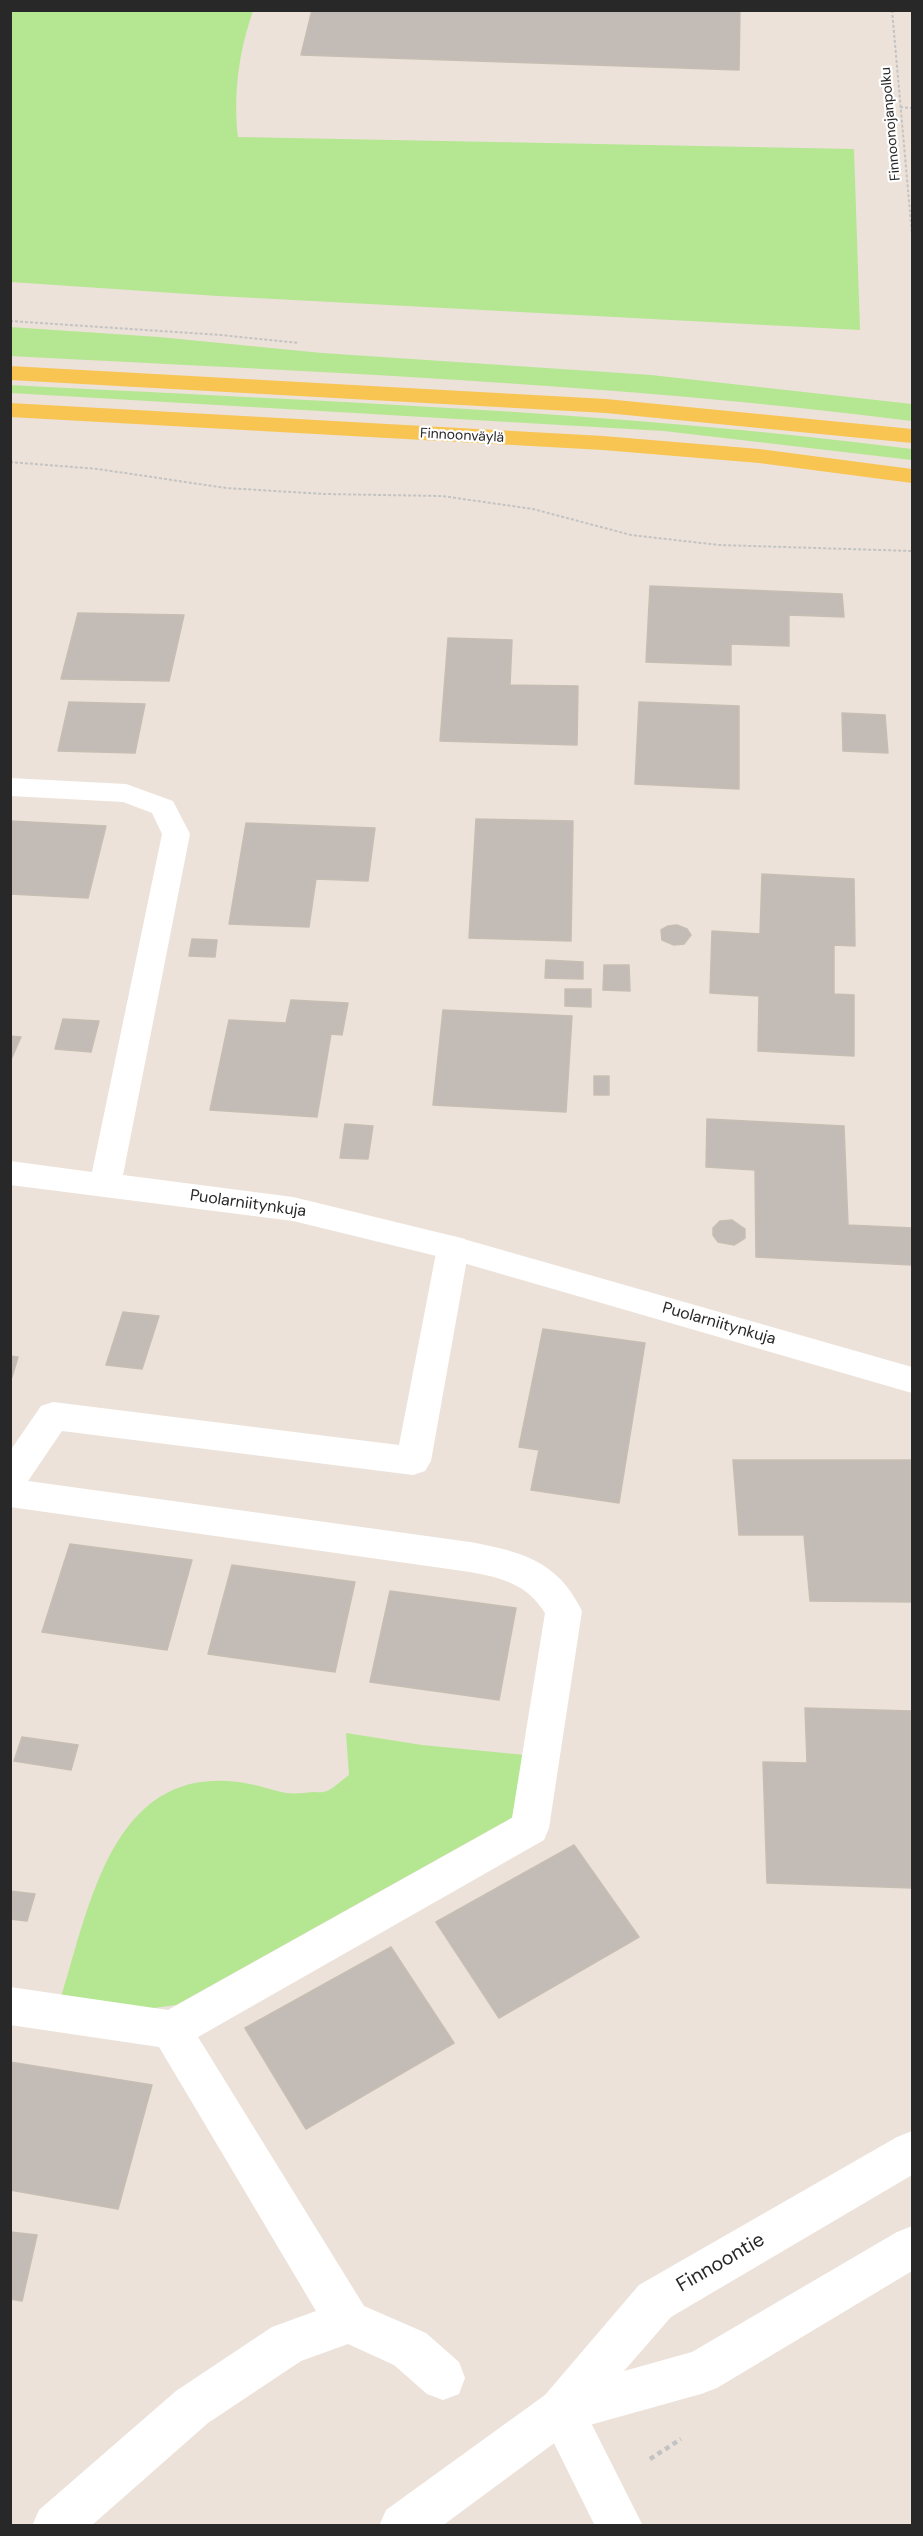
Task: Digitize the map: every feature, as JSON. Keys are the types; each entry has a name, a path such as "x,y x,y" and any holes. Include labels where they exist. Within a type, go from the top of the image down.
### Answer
{"main road":[{"path":"10,373 606,406 912,436"},
{"name":"Finnoonväylä","path":"10,410 603,443 759,456 912,476"}],"street":[{"path":"10,787 126,793 164,807 176,834 105,1185"},
{"name":"Puolarniitynkuja","path":"10,1173 293,1209 453,1248 912,1380"},
{"path":"10,1480 53,1416 413,1461 453,1248"},
{"path":"10,1493 480,1559 512,1566 540,1579 554,1594 564,1611 530,1828 171,2030 10,2006"},
{"path":"171,2030 348,2322 410,2349 443,2378"},
{"name":"Finnoontie","path":"402,2526 561,2411 655,2301 912,2152"},
{"name":"Finnoontie","path":"561,2411 700,2372 912,2247"},
{"path":"55,2526 192,2407 288,2343 348,2322"},
{"path":"561,2411 620,2526"}],"path":[{"name":"Finnoonojanpolku","path":"892,10 912,235"},
{"path":"900,107 912,108"},
{"path":"10,462 98,469 226,488 324,494 441,496 534,509 630,535 719,545 912,551"}],"green space":[{"path":"10,11 253,11 238,73 236,105 238,137 854,149 860,330 218,296 11,282"},
{"path":"10,327 159,337 322,353 651,375 912,404 912,421 688,397 575,388 11,356"},
{"path":"10,385 349,402 688,425 912,449 912,460 664,431 11,393"},
{"path":"346,1733 422,1745 525,1755 513,1817 176,2005 131,2011 59,2004 97,1884 114,1847 137,1816 166,1793 203,1782 250,1784 289,1793 327,1791 349,1775"}],"building":[{"path":"312,10 740,10 739,70 301,55"},
{"path":"650,586 842,594 844,617 789,615 789,646 731,644 731,665 646,662"},
{"path":"78,613 184,615 169,681 61,679"},
{"path":"448,638 512,640 510,685 578,686 577,745 440,741"},
{"path":"69,702 145,704 135,753 58,751"},
{"path":"639,702 739,706 739,789 635,784"},
{"path":"842,713 885,715 888,753 843,751"},
{"path":"476,819 573,821 571,941 469,938"},
{"path":"10,821 106,826 88,898 10,894"},
{"path":"246,823 375,828 368,881 316,879 309,927 229,924"},
{"path":"762,874 854,879 855,946 834,945 834,994 854,995 854,1056 758,1051 759,996 710,993 712,931 760,934"},
{"path":"677,925 687,929 691,935 684,944 674,945 662,940 661,930"},
{"path":"192,939 217,940 215,957 189,956"},
{"path":"546,960 583,962 583,979 545,978"},
{"path":"604,965 629,965 630,991 603,990"},
{"path":"565,989 591,989 591,1007 565,1006"},
{"path":"291,1000 348,1003 342,1035 331,1034 317,1117 210,1110 229,1020 286,1023"},
{"path":"443,1010 572,1016 566,1112 433,1105"},
{"path":"63,1019 99,1021 91,1052 55,1049"},
{"path":"10,1036 21,1037 10,1062"},
{"path":"594,1076 609,1076 609,1095 594,1095"},
{"path":"707,1119 844,1126 848,1225 912,1228 912,1265 756,1257 755,1170 706,1167"},
{"path":"345,1124 373,1126 368,1159 340,1158"},
{"path":"732,1220 745,1229 745,1238 734,1245 718,1242 713,1235 713,1228 720,1221"},
{"path":"123,1312 159,1316 142,1369 106,1365"},
{"path":"543,1329 645,1343 619,1503 531,1490 539,1450 519,1447"},
{"path":"10,1356 18,1357 12,1377 10,1377"},
{"path":"733,1460 912,1460 912,1602 810,1601 804,1535 739,1535"},
{"path":"70,1544 192,1560 167,1650 42,1632"},
{"path":"232,1565 355,1582 335,1672 208,1654"},
{"path":"390,1591 516,1608 499,1700 370,1682"},
{"path":"805,1708 912,1711 912,1888 767,1883 763,1762 807,1763"},
{"path":"22,1737 78,1745 71,1770 14,1761"},
{"path":"574,1845 639,1937 499,2018 436,1922"},
{"path":"10,1891 35,1894 27,1921 10,1919"},
{"path":"391,1947 454,2043 306,2129 245,2028"},
{"path":"10,2062 152,2085 118,2209 10,2190"},
{"path":"10,2232 37,2235 22,2301 10,2299"}]}
